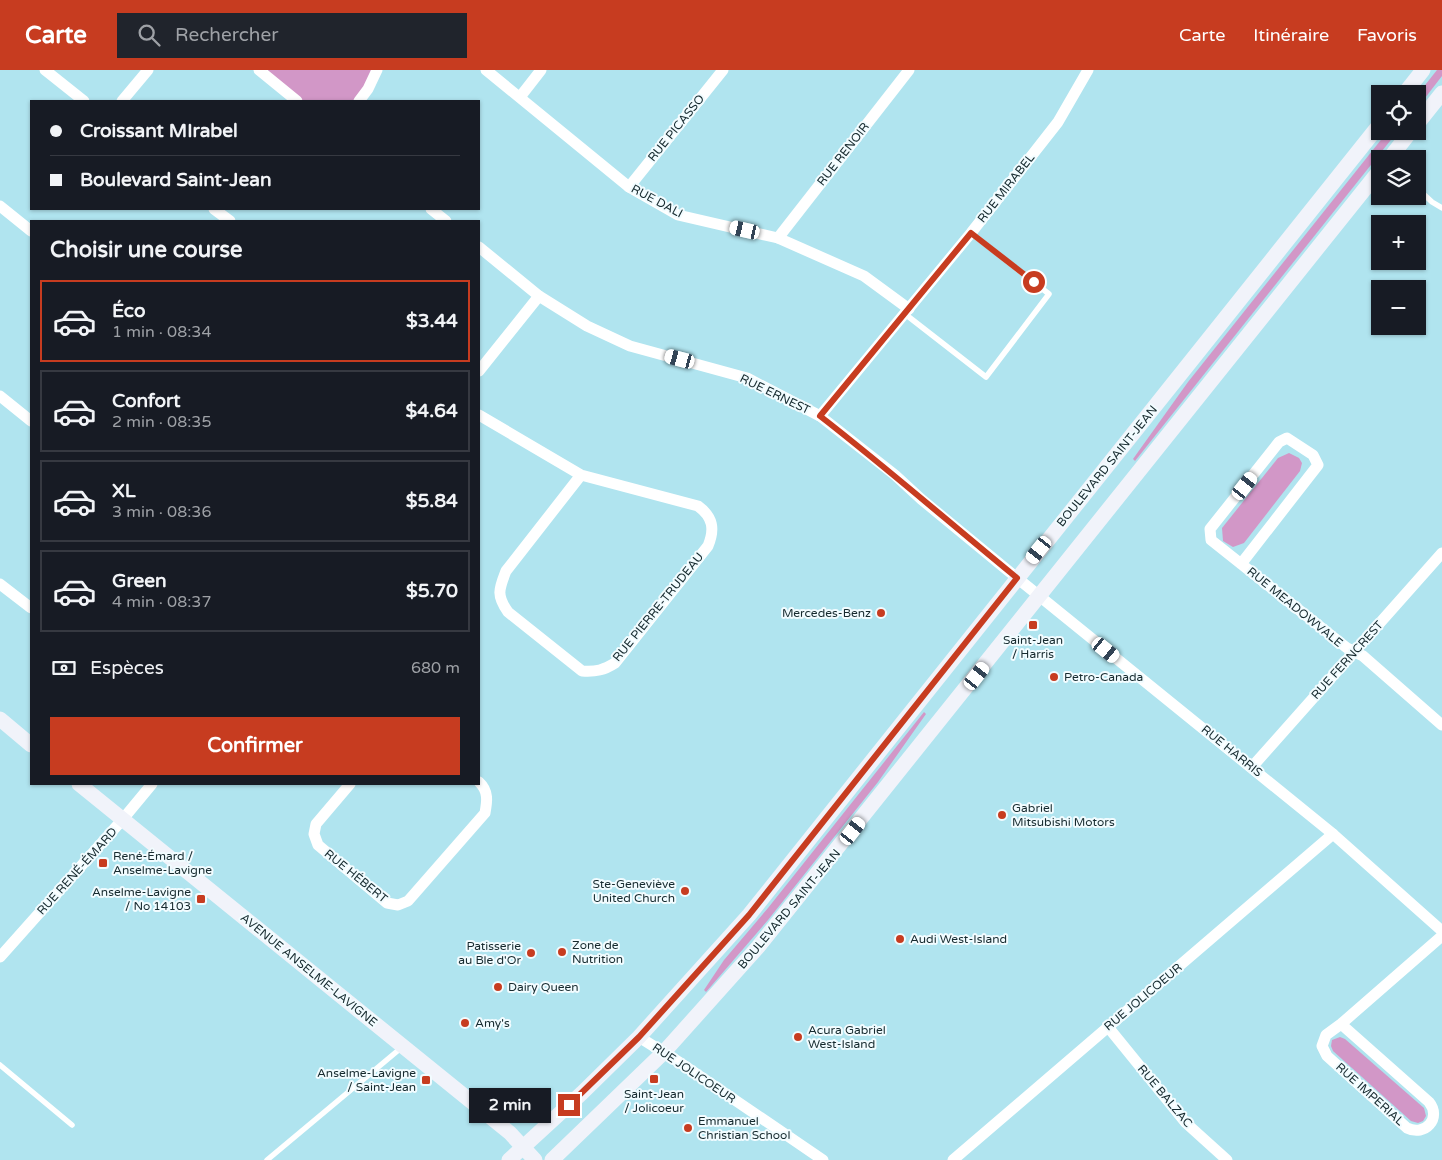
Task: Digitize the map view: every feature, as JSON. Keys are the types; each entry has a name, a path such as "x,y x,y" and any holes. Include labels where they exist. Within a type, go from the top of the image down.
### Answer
{"main road":[{"path":"1411,85 1423,70"},
{"path":"1426,115 1439,101"},
{"name":"BOULEVARD SAINT-JEAN","path":"509,1160 582,1093 639,1037 749,915 1371,135"},
{"path":"1396,150 1404,140"},
{"name":"BOULEVARD SAINT-JEAN","path":"552,1160 664,1052 731,979 781,920 1371,181"},
{"path":"0,719 30,744"},
{"name":"AVENUE ANSELME-LAVIGNE","path":"81,785 510,1133 535,1160"}],"street":[{"path":"45,70 83,100"},
{"path":"123,100 148,70"},
{"path":"258,70 296,100"},
{"path":"360,100 368,89 377,70"},
{"name":"RUE DALI","path":"486,70 629,186 678,216 778,238 864,276 907,311"},
{"path":"520,97 541,70"},
{"name":"RUE PICASSO","path":"629,186 723,70"},
{"name":"RUE RENOIR","path":"778,238 909,70"},
{"name":"RUE MIRABEL","path":"820,416 971,233 1058,122 1088,70"},
{"path":"0,206 30,230"},
{"path":"215,210 229,220"},
{"path":"432,210 445,220"},
{"name":"RUE ERNEST","path":"480,248 539,296 587,326 630,346 747,378 820,416 895,475 921,499 1017,578"},
{"path":"480,370 539,296"},
{"path":"0,396 30,420"},
{"name":"RUE PIERRE-TRUDEAU","path":"480,416 581,475 698,506 707,513 712,524 712,536 708,546 699,558 615,663 606,669 594,672 582,671 508,612 501,602 499,588 506,571 581,475"},
{"name":"RUE MEADOWVALE","path":"1242,564 1318,465 1313,455 1288,438 1279,442 1210,529 1211,540 1347,648 1369,661 1442,725"},
{"name":"RUE FERNCREST","path":"1252,767 1442,553"},
{"name":"RUE HARRIS","path":"1017,578 1333,834 1442,930"},
{"path":"0,584 30,607"},
{"name":"RUE HÉBERT","path":"349,785 316,824 314,834 318,846 387,903 398,905 408,900 485,813 488,798 480,783"},
{"name":"RUE RENÉ-ÉMARD","path":"0,957 124,819 151,785"},
{"name":"RUE JOLICOEUR","path":"953,1160 1333,834"},
{"name":"RUE IMPERIAL","path":"1341,1024 1429,1102 1434,1111 1430,1126 1417,1131 1407,1128 1327,1056 1322,1046 1326,1035 1442,936"},
{"name":"RUE BALZAC","path":"1108,1027 1186,1123 1226,1160"},
{"name":"RUE JOLICOEUR","path":"639,1037 823,1160"}],"lane":[{"path":"1426,196 1442,208"},
{"path":"907,311 986,376 1049,294 971,233"},
{"path":"266,1160 403,1046"},
{"path":"0,1066 72,1125"}],"shaded area":[{"path":"259,70 377,70 360,100 296,100"},
{"path":"1437,70 1442,70 1442,76 1426,97 1425,85"},
{"path":"1381,140 1391,140 1383,150 1373,150"},
{"path":"1371,152 1371,165 1135,461 1133,459 1188,382"},
{"path":"1289,453 1299,458 1302,463 1300,471 1244,543 1233,547 1223,541 1222,528 1278,458"},
{"path":"924,712 926,714 878,782 768,920 706,992 704,990 724,960 768,908"},
{"path":"1340,1037 1345,1039 1424,1108 1426,1116 1423,1121 1418,1123 1411,1121 1333,1051 1331,1046 1332,1040"}],"place":[{"name":"Mercedes-Benz","path":"881,613"},
{"name":"Saint-Jean / Harris","path":"1033,625"},
{"name":"Petro-Canada","path":"1054,677"},
{"name":"Gabriel Mitsubishi Motors","path":"1002,815"},
{"name":"René-Émard / Anselme-Lavigne","path":"103,863"},
{"name":"Ste-Geneviève United Church","path":"685,891"},
{"name":"Anselme-Lavigne / No 14103","path":"201,899"},
{"name":"Audi West-Island","path":"900,939"},
{"name":"Zone de Nutrition","path":"562,952"},
{"name":"Patisserie au Ble d'Or","path":"531,953"},
{"name":"Dairy Queen","path":"498,987"},
{"name":"Amy's","path":"465,1023"},
{"name":"Acura Gabriel West-Island","path":"798,1037"},
{"name":"Saint-Jean / Jolicoeur","path":"654,1079"},
{"name":"Anselme-Lavigne / Saint-Jean","path":"426,1080"},
{"name":"Emmanuel Christian School","path":"688,1128"}],"route":[{"path":"569,1105 639,1037 749,915 1017,578 921,499 895,475 820,416 971,233 1034,282"}]}
